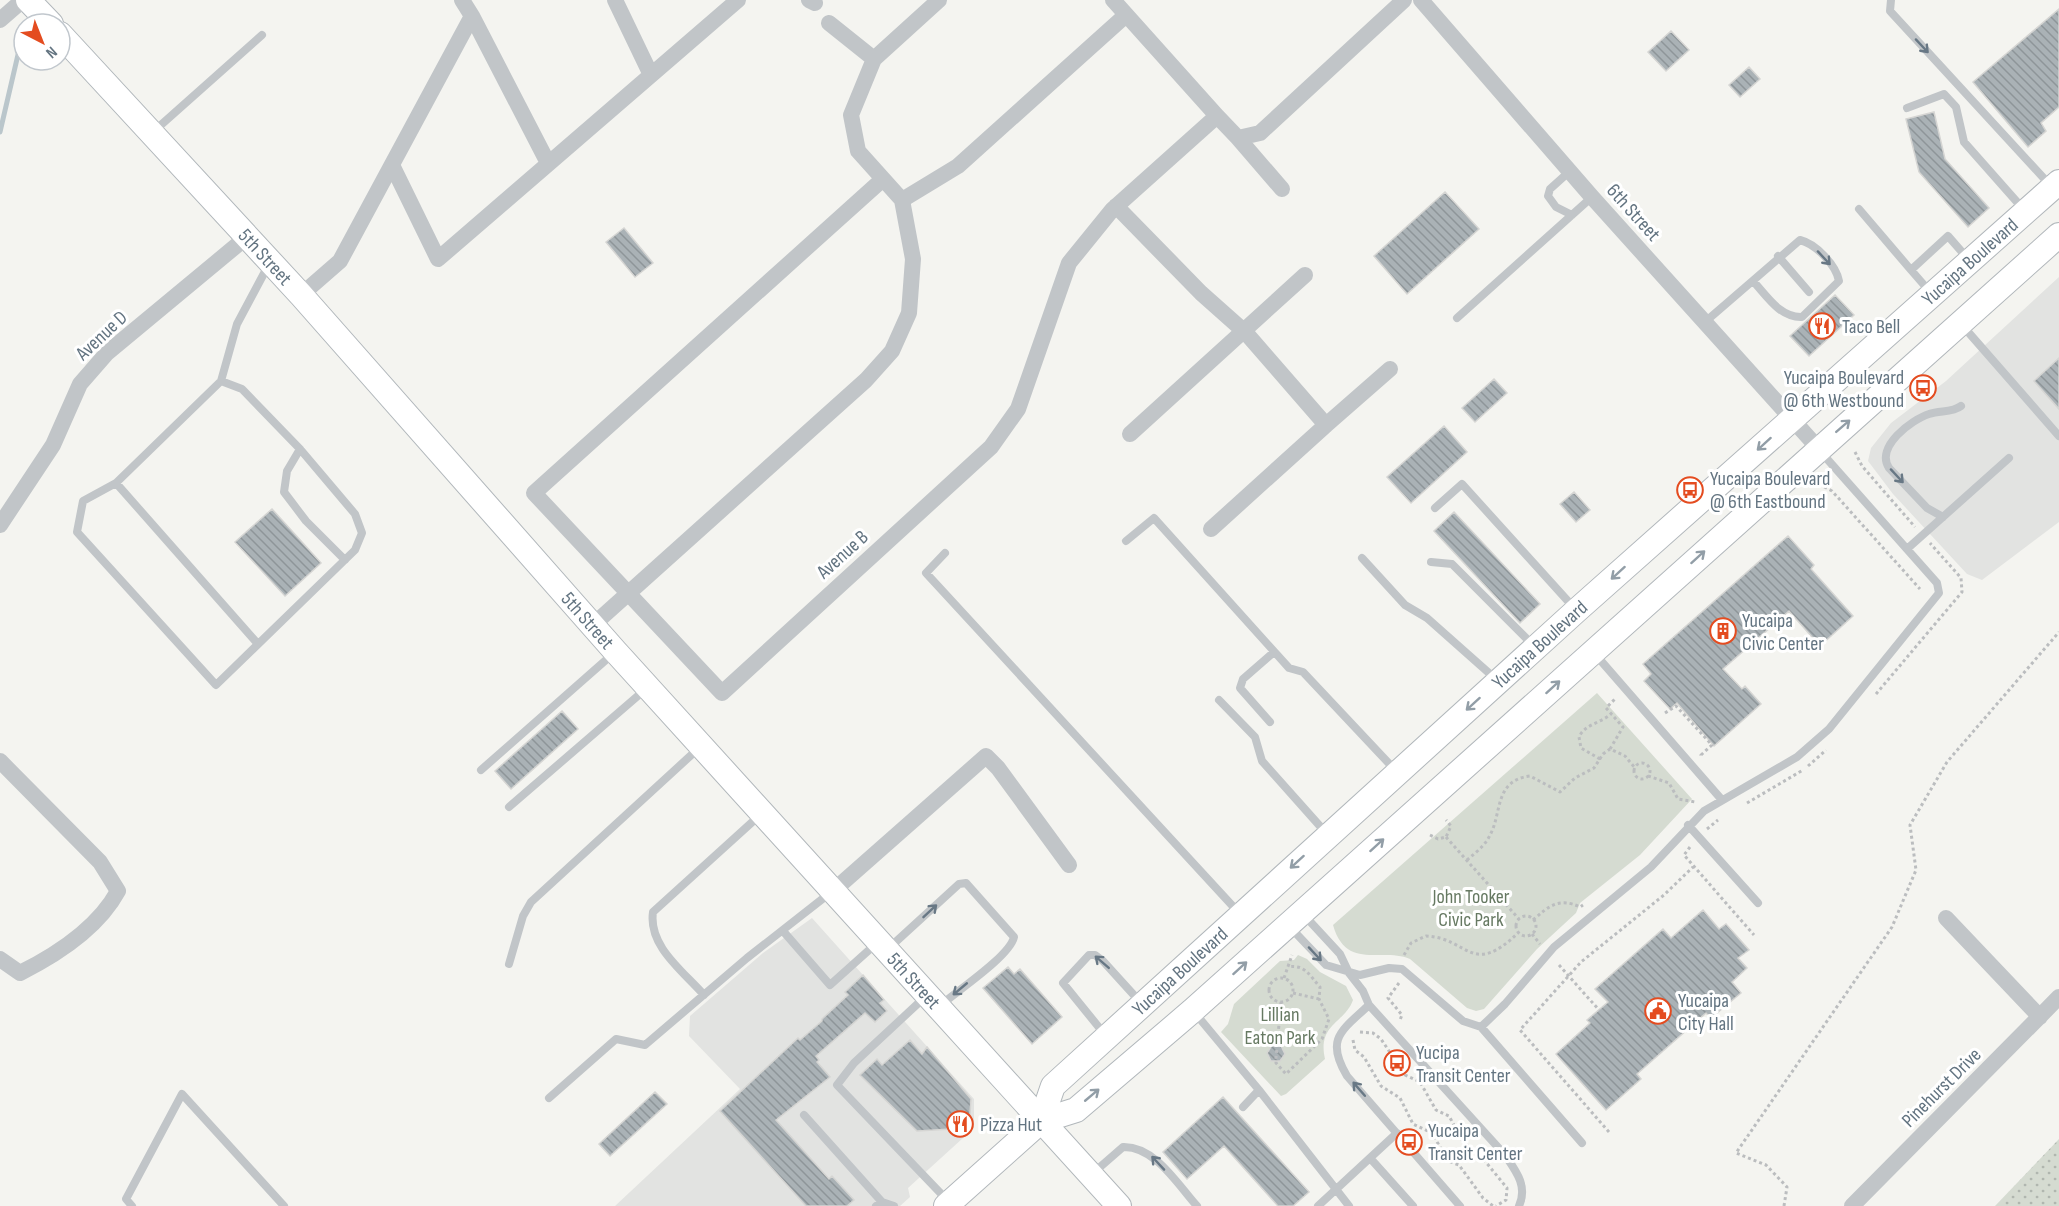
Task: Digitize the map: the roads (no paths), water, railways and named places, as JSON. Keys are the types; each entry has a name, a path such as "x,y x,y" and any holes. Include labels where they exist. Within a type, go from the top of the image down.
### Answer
{"main road":[{"path":"28,0 40,12"},
{"name":"5th Street","path":"72,47 248,236 615,651 1119,1206"},
{"name":"Yucaipa Boulevard","path":"1041,1121 1053,1086 1576,610 2056,185"},
{"name":"Yucaipa Boulevard","path":"948,1204 1041,1121 1076,1110 1192,1011 1818,448 2059,235"}],"street":[{"path":"0,20 22,0"},
{"path":"462,0 548,164"},
{"path":"615,0 651,75"},
{"path":"392,165 438,259 738,0"},
{"path":"593,625 866,380 892,351 909,313 913,259 902,200 858,151 851,115 874,59 939,0"},
{"path":"1113,0 1282,189"},
{"path":"1238,138 1260,133 1404,0"},
{"name":"6th Street","path":"1421,0 1592,197 1818,448"},
{"path":"902,200 958,166 1126,15"},
{"path":"301,295 340,261 472,16"},
{"path":"829,23 874,59"},
{"name":"Avenue B","path":"628,596 722,693 991,447 1018,408 1069,263 1116,206 1217,116"},
{"path":"628,596 534,493 883,178"},
{"path":"1116,206 1201,293 1242,330 1326,425"},
{"name":"Avenue D","path":"0,525 53,445 80,384 90,372 107,354 248,236"},
{"path":"1130,434 1305,275"},
{"path":"1211,529 1390,369"},
{"path":"833,891 986,756 998,768 1069,865"},
{"path":"0,760 100,862 118,891 108,909 52,957 20,974 0,959"},
{"path":"1946,918 2040,1017"},
{"name":"Pinehurst Drive","path":"1852,1206 2059,997"}],"lane":[{"path":"1891,0 1890,11 1985,114 2056,185"},
{"path":"153,132 262,35"},
{"path":"1907,108 1944,94 1956,107 1964,142 2026,211"},
{"path":"1569,171 1550,189 1548,196 1556,207 1572,215"},
{"path":"1457,318 1592,197"},
{"path":"1859,209 1931,294"},
{"path":"1911,270 1948,236 1969,260"},
{"path":"1705,322 1800,240 1809,242 1837,272 1839,281 1802,317 1791,318 1782,312 1753,281"},
{"path":"1779,256 1809,292"},
{"path":"222,381 242,389 300,449 356,514 362,533 355,550 216,685 77,532 83,501 116,483 222,381 237,324 270,261"},
{"path":"1960,323 2059,436"},
{"path":"1944,517 1927,508 1889,468 1885,462 1885,454 1889,445 1918,418 1932,412 1956,410 1961,406"},
{"path":"1480,1027 1505,1004 1554,947 1652,867 1688,825 1722,800 1773,773 1813,745 1829,729 1939,593 1938,583 1818,448"},
{"path":"300,449 287,471 284,492 306,521 345,560"},
{"path":"1907,549 2009,459"},
{"path":"116,483 258,644"},
{"path":"1435,508 1462,484 1576,610"},
{"path":"1126,541 1154,519 1289,668 1303,672 1397,772"},
{"path":"945,553 926,573 1240,914"},
{"path":"1362,558 1405,605 1427,618 1498,681"},
{"path":"1431,562 1452,564 1536,647"},
{"path":"481,770 615,651"},
{"path":"1270,722 1240,688 1243,679 1274,651"},
{"path":"1593,651 1722,800"},
{"path":"509,807 648,687"},
{"path":"1220,700 1255,737 1262,761 1328,834"},
{"path":"509,964 524,916 531,902 702,745"},
{"path":"704,994 656,941 651,926 652,912 763,812"},
{"path":"1688,825 1758,903"},
{"path":"783,931 830,985 883,946 959,884 966,883 1014,938 1012,944 933,1001 854,1063 837,1085 948,1204"},
{"path":"549,1098 616,1039 645,1045 704,994 833,891"},
{"path":"1295,919 1340,954 1349,974 1363,991 1369,1005 1505,1155 1521,1179 1523,1192 1520,1206"},
{"path":"1295,919 1326,965 1349,974 1360,975 1401,969 1462,1021 1480,1027 1582,1143"},
{"path":"1107,1037 1063,983 1089,955 1095,955 1102,961 1142,1004"},
{"path":"1369,1005 1338,1036 1335,1047 1337,1059 1347,1076 1460,1206"},
{"path":"1192,1011 1259,1090 1349,1206"},
{"path":"1243,1107 1259,1090"},
{"path":"132,1206 126,1199 182,1094 284,1206"},
{"path":"804,1115 879,1204 894,1206"},
{"path":"1318,1206 1397,1133"},
{"path":"1091,1175 1123,1147 1136,1146 1150,1155 1197,1206"},
{"path":"1370,1158 1413,1206"}],"waterway":[{"path":"0,132 14,72"}],"place":[{"name":"Taco Bell","path":"1822,326"},
{"name":"Yucaipa Boulevard @ 6th Westbound","path":"1923,388"},
{"name":"Yucaipa Boulevard @ 6th Eastbound","path":"1690,490"},
{"name":"Yucaipa Civic Center","path":"1723,631"},
{"name":"Yucaipa City Hall","path":"1658,1011"},
{"name":"Yucipa Transit Center","path":"1397,1063"},
{"name":"Pizza Hut","path":"960,1124"},
{"name":"Yucaipa Transit Center","path":"1409,1142"}],"park label":[{"name":"John Tooker Civic Park","path":"1471,908"},
{"name":"Lillian Eaton Park","path":"1280,1026"}]}
